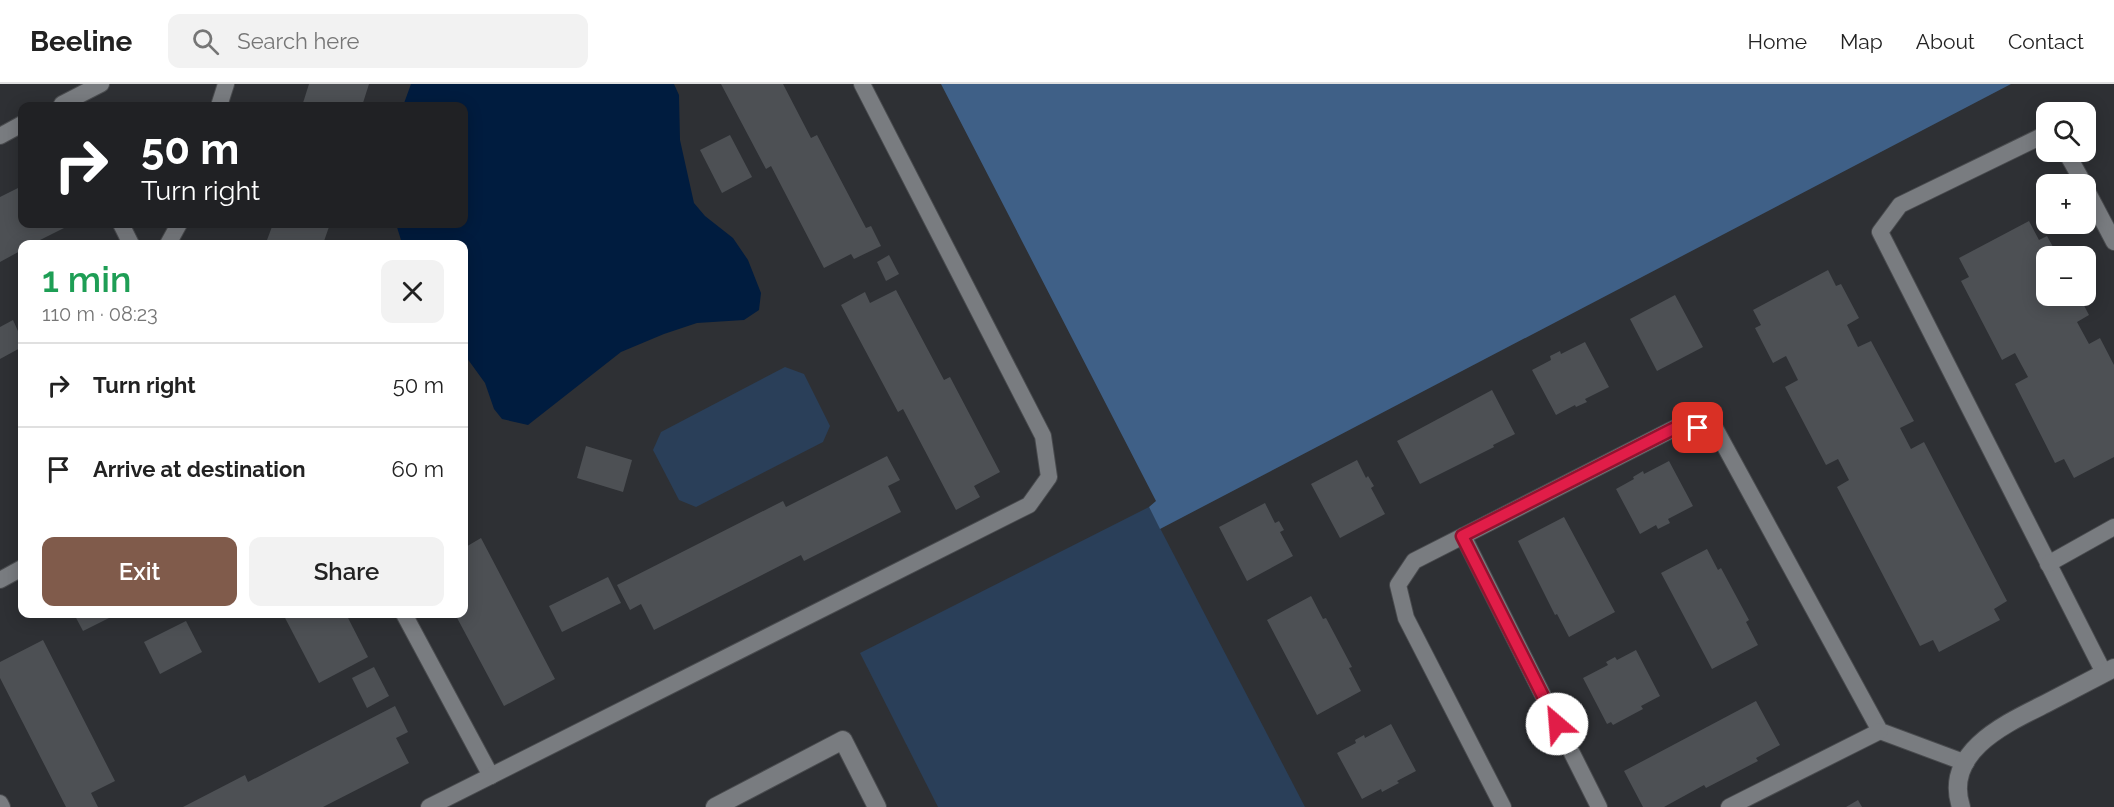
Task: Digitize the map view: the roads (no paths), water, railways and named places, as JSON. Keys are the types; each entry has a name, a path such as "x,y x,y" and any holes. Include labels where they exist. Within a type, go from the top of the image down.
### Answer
{"street":[{"path":"1961,807 1958,798 1958,778 1970,753 2000,727 2109,670"},
{"path":"715,807 843,740 877,807"}],"lane":[{"path":"68,102 101,84"},
{"path":"220,102 226,84"},
{"path":"429,807 1029,505 1049,477 1043,436 862,84"},
{"path":"0,136 18,126"},
{"path":"2036,139 1900,206 1880,232 2048,564 2109,670"},
{"path":"2096,208 2114,242"},
{"path":"1503,807 1406,618 1398,585 1413,561 1681,425 1716,430 1880,731 1966,763"},
{"path":"2048,564 2114,527"},
{"path":"1462,536 1599,807"},
{"path":"0,580 18,570"},
{"path":"406,618 491,776"},
{"path":"1729,807 1880,731"},
{"path":"0,802 2,807"}]}
